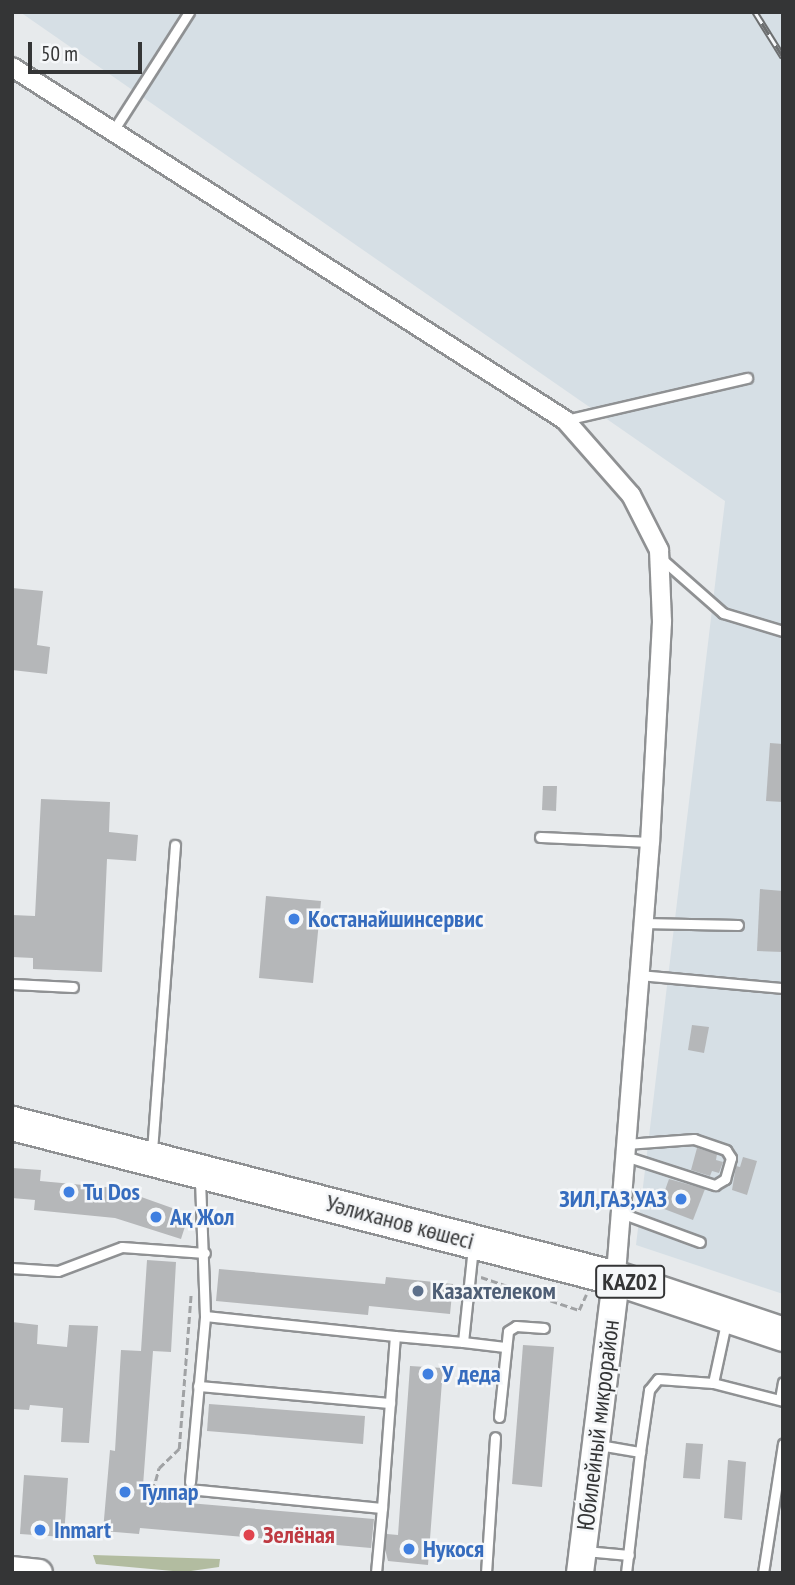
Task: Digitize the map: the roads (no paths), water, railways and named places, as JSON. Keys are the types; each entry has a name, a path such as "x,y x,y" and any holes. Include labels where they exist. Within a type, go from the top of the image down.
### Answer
{"highway":[{"name":"Уәлиханов көшесі","path":"12,1123 202,1169 472,1258 617,1278 783,1334"}],"street":[{"path":"12,66 565,420 631,495 659,550 662,622 650,842 619,1213 617,1278"},
{"name":"Юбилейный микрорайон","path":"581,1562 617,1278"},
{"path":"12,1570 39,1573"}],"lane":[{"path":"113,131 189,12"},
{"path":"565,420 747,378"},
{"path":"659,550 667,568 723,613 783,631"},
{"path":"540,837 650,842"},
{"path":"151,1157 175,845"},
{"path":"642,923 738,925"},
{"path":"639,975 783,988"},
{"path":"12,984 73,987"},
{"path":"694,1139 726,1150 731,1158 725,1179 715,1185 626,1150 694,1139"},
{"path":"190,1482 205,1316 205,1253 198,1192 202,1169"},
{"path":"619,1213 700,1242"},
{"path":"12,1268 58,1271 122,1247 205,1253"},
{"path":"463,1342 472,1258"},
{"path":"205,1316 505,1347"},
{"path":"713,1383 728,1316"},
{"path":"499,1417 505,1347 512,1327 544,1328"},
{"path":"376,1573 395,1336"},
{"path":"626,1573 649,1390 658,1380 713,1383 782,1400 783,1382"},
{"path":"198,1386 390,1404"},
{"path":"486,1573 495,1437"},
{"path":"594,1444 640,1452"},
{"path":"763,1573 783,1444"},
{"path":"198,1490 382,1508"},
{"path":"581,1562 629,1555"}],"railway":[{"path":"755,12 783,57"}],"place":[{"name":"Костанайшинсервис","path":"294,919"},
{"name":"Tu Dos","path":"69,1192"},
{"name":"ЗИЛ,ГАЗ,УАЗ","path":"681,1199"},
{"name":"Ақ Жол","path":"156,1217"},
{"name":"Казахтелеком","path":"418,1291"},
{"name":"У деда","path":"428,1374"},
{"name":"Тулпар","path":"125,1492"},
{"name":"Inmart","path":"40,1530"},
{"name":"Зелёная","path":"249,1535"},
{"name":"Нукося","path":"409,1549"}]}
